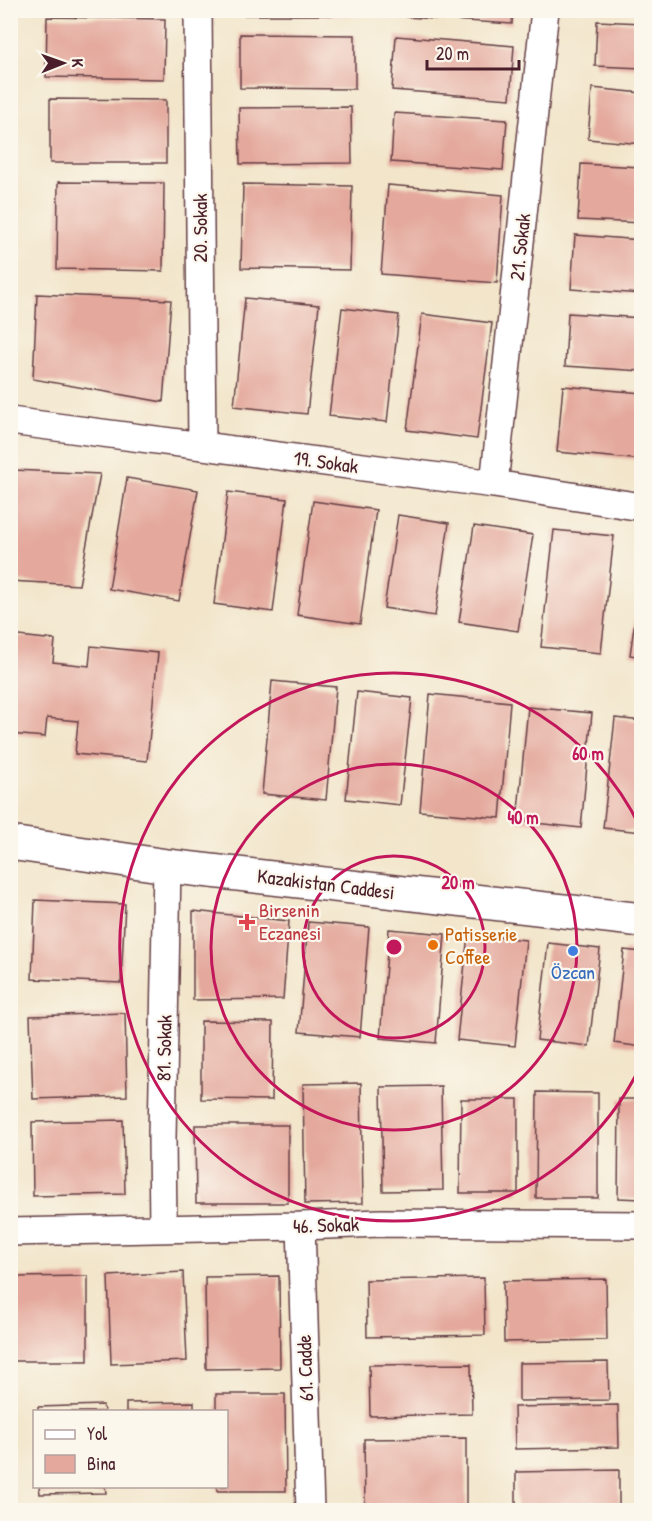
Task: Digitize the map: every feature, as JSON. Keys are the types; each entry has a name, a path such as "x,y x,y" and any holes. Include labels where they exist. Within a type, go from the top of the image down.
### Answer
{"main road":[{"name":"Kazakistan Caddesi","path":"10,843 167,866 642,920"}],"street":[{"name":"20. Sokak","path":"198,10 202,445"},
{"name":"21. Sokak","path":"494,484 545,10"},
{"name":"19. Sokak","path":"10,421 494,484 642,507"},
{"name":"81. Sokak","path":"163,1229 162,1138 167,866"},
{"name":"46. Sokak","path":"10,1232 381,1223 642,1225"},
{"name":"61. Cadde","path":"301,1226 310,1510"}],"building":[{"path":"237,10 357,10 357,15 237,15"},
{"path":"406,10 513,10 512,24 406,17"},
{"path":"47,17 165,19 164,79 46,77"},
{"path":"597,21 642,23 642,68 595,66"},
{"path":"240,34 355,35 355,89 240,88"},
{"path":"396,36 514,46 510,99 392,90"},
{"path":"592,88 642,93 642,144 588,139"},
{"path":"50,99 166,100 166,163 50,163"},
{"path":"351,107 352,163 240,164 239,108"},
{"path":"394,113 507,120 503,170 391,162"},
{"path":"581,164 642,167 642,223 578,220"},
{"path":"58,182 164,183 163,271 57,269"},
{"path":"243,184 352,186 350,270 241,268"},
{"path":"388,185 503,195 497,283 381,274"},
{"path":"575,235 642,240 642,294 571,289"},
{"path":"37,294 171,300 163,402 33,379"},
{"path":"245,298 319,305 307,414 234,406"},
{"path":"342,308 399,315 387,422 329,416"},
{"path":"568,313 642,318 642,371 565,366"},
{"path":"422,314 492,323 477,439 407,430"},
{"path":"563,386 642,393 642,460 557,452"},
{"path":"13,470 100,474 79,585 10,581"},
{"path":"127,478 198,490 179,601 109,589"},
{"path":"228,492 287,499 273,612 214,604"},
{"path":"313,501 376,510 360,624 297,615"},
{"path":"398,515 449,523 435,616 384,608"},
{"path":"474,526 533,535 518,631 459,622"},
{"path":"554,530 614,536 601,653 541,647"},
{"path":"640,585 642,585 642,657 630,655"},
{"path":"10,635 55,640 53,662 89,666 91,646 158,653 147,761 75,754 78,721 47,718 45,737 10,734"},
{"path":"272,681 336,687 326,800 262,794"},
{"path":"357,692 412,698 400,805 346,799"},
{"path":"430,694 510,702 500,818 420,811"},
{"path":"528,707 592,713 581,828 517,821"},
{"path":"615,718 642,721 642,832 603,828"},
{"path":"35,900 125,904 121,983 32,979"},
{"path":"193,911 289,921 283,999 193,1000"},
{"path":"308,922 369,927 360,1037 299,1032"},
{"path":"389,929 445,934 436,1043 380,1038"},
{"path":"468,934 526,940 515,1046 457,1040"},
{"path":"548,943 600,949 589,1046 537,1040"},
{"path":"624,950 642,952 642,1047 614,1043"},
{"path":"125,1013 127,1096 33,1099 30,1016"},
{"path":"201,1021 273,1022 272,1100 201,1099"},
{"path":"361,1083 363,1203 305,1204 303,1084"},
{"path":"441,1086 443,1190 383,1191 381,1087"},
{"path":"537,1092 598,1093 598,1198 536,1198"},
{"path":"461,1099 518,1099 518,1193 460,1193"},
{"path":"619,1099 642,1099 642,1199 618,1198"},
{"path":"123,1120 125,1194 33,1196 32,1122"},
{"path":"195,1125 288,1125 288,1203 196,1203"},
{"path":"183,1272 187,1361 111,1364 108,1276"},
{"path":"88,1276 88,1361 13,1361 13,1277"},
{"path":"279,1276 280,1368 206,1369 205,1277"},
{"path":"484,1278 485,1335 367,1337 366,1280"},
{"path":"606,1279 607,1340 504,1342 503,1281"},
{"path":"608,1362 609,1400 519,1401 519,1363"},
{"path":"471,1364 472,1414 370,1416 369,1365"},
{"path":"216,1394 285,1394 286,1491 217,1491 217,1488 228,1488 228,1410 216,1410"},
{"path":"194,1402 194,1410 126,1410 126,1403"},
{"path":"103,1405 104,1410 38,1410 38,1407"},
{"path":"618,1405 619,1447 515,1449 514,1407"},
{"path":"466,1438 466,1508 365,1509 364,1439"},
{"path":"619,1470 619,1510 516,1510 516,1472"},
{"path":"39,1488 105,1488 106,1493 40,1494"}],"place":[{"name":"Birsenin Eczanesi","path":"247,922"},
{"name":"Patisserie Coffee","path":"433,945"},
{"name":"Özcan","path":"573,951"}]}
